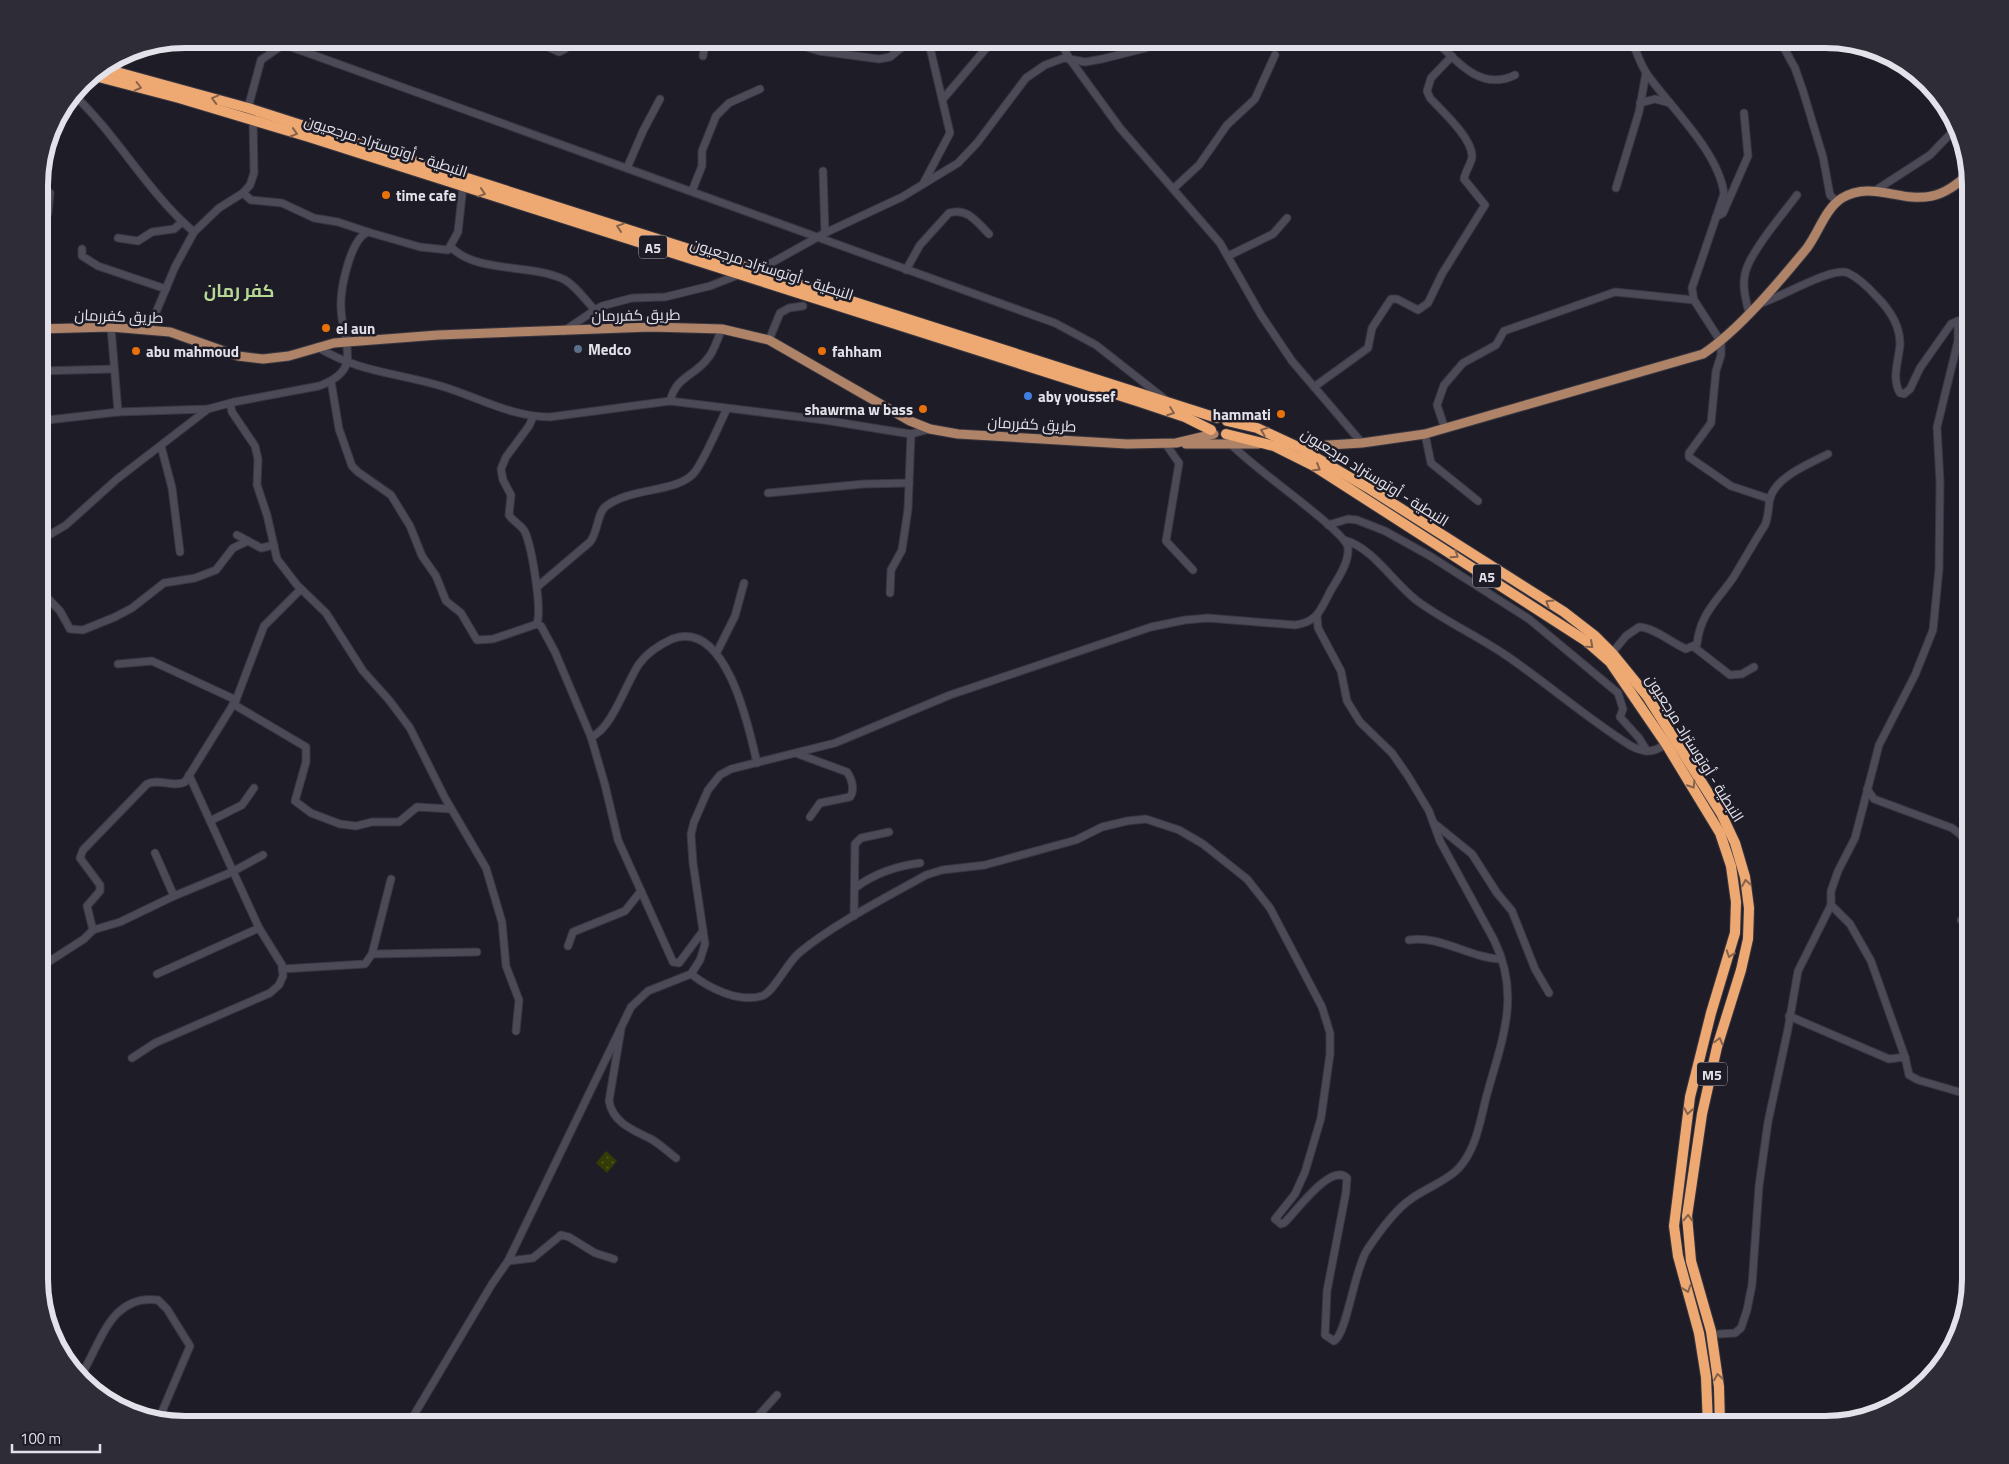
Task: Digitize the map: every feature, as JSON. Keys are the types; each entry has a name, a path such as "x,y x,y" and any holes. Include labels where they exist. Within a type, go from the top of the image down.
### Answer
{"highway":[{"name":"النبطية - أوتوستراد مرجعيون","path":"110,70 248,108 1217,418"},
{"name":"النبطية - أوتوستراد مرجعيون","path":"100,77 253,120 464,186 1140,402 1185,418 1221,435 1269,445 1314,466 1586,641 1610,662 1721,813 1735,843 1745,878 1749,908 1748,939 1742,970 1717,1047 1702,1114 1687,1216 1691,1261 1711,1331 1719,1387 1720,1416"},
{"name":"A5","path":"1217,418 1222,417 1227,420"},
{"path":"1217,418 1212,421 1221,435 1229,429 1227,420"},
{"name":"النبطية - أوتوستراد مرجعيون","path":"1227,420 1257,428 1298,447 1370,489 1564,612 1595,636 1638,684 1720,834 1731,866 1736,902 1733,946 1711,1013 1690,1097 1681,1156 1674,1226 1678,1256 1699,1333 1706,1377 1708,1416"}],"main road":[{"path":"1269,445 1298,447 1362,443 1425,434 1703,354 1720,342 1808,247 1837,202 1859,191 1876,190 1911,197 1923,197 1941,193 1962,180"},
{"name":"طريق كفررمان","path":"48,329 111,326 170,332 251,359 289,356 345,341 438,335 651,327 722,330 768,340 910,421 930,429 988,436 1127,444 1176,443 1221,435"},
{"path":"1176,443 1221,435"}],"street":[{"path":"248,108 261,60 278,48"},
{"path":"295,48 1055,323 1085,338 1117,359 1169,402"},
{"path":"550,48 559,52 566,48"},
{"path":"703,56 704,48"},
{"path":"810,48 879,59 890,57 901,48"},
{"path":"923,184 950,133 930,48"},
{"path":"943,99 986,48"},
{"path":"1064,48 1120,128 1214,235 1276,338 1314,387 1362,443"},
{"path":"757,271 824,233 876,210 958,163 970,151 1026,78 1045,65 1069,58 1085,62 1146,48"},
{"path":"1444,48 1469,71 1483,79 1500,80 1515,75"},
{"path":"1635,48 1646,73 1684,118 1720,179 1724,194 1692,288 1694,300 1720,342 1711,423 1689,453 1689,457 1731,486 1770,499"},
{"path":"1784,48 1795,68 1804,91 1823,157 1830,195 1837,202"},
{"path":"1173,189 1199,165 1227,124 1255,99 1274,55"},
{"path":"1314,387 1368,348 1372,328 1391,299 1397,299 1418,310 1427,306 1442,274 1485,205 1464,178 1471,159 1468,146 1462,134 1430,98 1427,91 1431,78 1452,56"},
{"path":"1616,188 1640,103 1646,73"},
{"path":"692,191 702,166 702,151 719,112 728,103 760,89"},
{"path":"78,99 107,128 170,211 194,232"},
{"path":"627,168 642,131 660,99"},
{"path":"1640,103 1660,99 1672,104"},
{"path":"1716,218 1723,213 1748,156 1744,113"},
{"path":"149,329 194,232 219,208 243,193 250,185 254,173 253,120"},
{"path":"1876,190 1930,155 1951,133"},
{"path":"823,172 824,233"},
{"path":"243,193 248,199 282,203 314,218 338,222 431,250 445,251 451,247 458,232 464,186"},
{"path":"48,212 50,193"},
{"path":"1749,312 1744,288 1745,272 1751,258 1797,195"},
{"path":"906,270 920,245 949,213 956,211 964,212 989,234"},
{"path":"1228,256 1273,234 1287,218"},
{"path":"118,238 138,241 152,232 174,229 182,222"},
{"path":"48,421 118,412 208,409 319,386 331,381 339,376 347,363 341,309 342,294 354,246 361,236 368,232"},
{"path":"451,247 460,255 486,263 549,274 564,280 578,290 595,310"},
{"path":"82,249 82,256 98,266 166,289"},
{"path":"1756,304 1783,296 1831,273 1847,272 1881,301 1893,318 1900,344 1896,366 1897,388 1900,393 1904,394 1910,389 1920,368 1948,327 1958,320"},
{"path":"563,331 602,306 632,298 654,295 665,297 710,286 740,274"},
{"path":"1445,429 1437,405 1444,385 1463,363 1496,345 1504,331 1614,292 1694,300"},
{"path":"768,340 780,313 789,308 803,306"},
{"path":"1958,320 1962,322"},
{"path":"1719,1334 1735,1333 1742,1328 1747,1310 1752,1285 1759,1186 1768,1122 1802,960 1830,905 1831,891 1855,838 1879,745 1915,675 1933,630 1939,569 1940,482 1937,427 1958,341 1958,320"},
{"path":"111,326 118,412"},
{"path":"670,401 673,390 679,381 708,358 722,330"},
{"path":"318,347 347,363 365,370 442,386 514,413 533,417 550,417 670,401 806,418 911,434 930,429"},
{"path":"48,371 114,369"},
{"path":"331,381 339,429 352,466 391,495 410,526 422,556 436,576 446,601 461,613 474,636 483,641 537,624"},
{"path":"230,403 232,412 255,446 258,459 257,485 280,564 301,589 326,613 359,665 410,728 451,809 486,868 502,922 506,966 519,1000 516,1031"},
{"path":"48,536 66,526 117,480 208,409"},
{"path":"537,588 590,542 595,536 600,513 604,508 636,493 678,484 691,476 699,465 727,409"},
{"path":"533,417 529,426 504,461 501,475 511,495 509,515 521,526 528,540 537,588 537,624 544,630 591,737 606,785 614,830 676,964 682,960 703,931"},
{"path":"890,593 891,570 902,550 908,508 911,434"},
{"path":"1425,434 1431,463 1478,501"},
{"path":"413,1416 492,1284 508,1261 622,1022 640,997 691,974 703,952 705,944 691,850 694,822 708,790 720,775 732,769 798,754 851,737 965,689 1150,627 1184,620 1208,618 1295,625 1306,624 1317,616 1348,558 1348,546 1328,525 1244,459 1221,435"},
{"path":"1164,443 1179,463 1166,542 1192,570"},
{"path":"161,446 172,488 180,552"},
{"path":"1612,653 1626,636 1639,627 1650,629 1667,641 1686,649 1694,647 1697,644 1700,629 1709,608 1734,576 1765,525 1770,499 1775,487 1793,474 1828,454"},
{"path":"768,493 864,484 909,483"},
{"path":"1328,525 1348,519 1357,520 1385,531 1430,556 1529,619 1615,690 1623,710 1620,717 1639,738 1647,751"},
{"path":"237,535 261,548 274,545"},
{"path":"1344,540 1357,543 1368,551 1384,570 1417,600 1517,663 1620,738 1641,751 1657,750 1670,742"},
{"path":"48,600 60,611 70,629 83,630 132,608 164,583 194,578 216,570 233,548 248,541"},
{"path":"1430,556 1438,544"},
{"path":"717,652 735,616 744,583"},
{"path":"93,930 87,906 100,891 100,885 80,858 83,850 147,784 158,781 180,784 189,775 234,702 264,626 301,589"},
{"path":"691,974 706,985 721,991 752,998 762,996 768,994 784,968 810,944 854,916 926,875 942,870 994,863 1076,840 1102,827 1127,821 1146,819 1179,830 1203,844 1247,879 1270,908 1328,1022 1330,1054 1321,1118 1305,1172 1295,1194 1275,1219 1281,1224 1284,1223 1321,1184 1335,1174 1341,1174 1346,1178 1346,1192 1335,1241 1326,1300 1325,1335 1334,1342 1342,1330 1357,1272 1368,1250 1404,1204 1457,1170 1474,1145 1506,1028 1506,981 1494,940 1440,841 1433,822 1416,789 1398,760 1360,722 1347,701 1341,671 1318,628 1317,616"},
{"path":"591,737 604,726 640,664 650,652 675,638 687,636 704,642 717,652 725,664 742,708 757,763"},
{"path":"1694,647 1730,675 1742,674 1754,666"},
{"path":"118,664 152,661 234,702 306,747 306,762 295,801 311,813 340,824 356,826 372,822 396,823 417,807 451,809"},
{"path":"798,754 847,772 852,783 851,796 841,800 820,803 810,817"},
{"path":"132,1058 155,1043 270,993 279,986 282,969 275,951 260,928 232,872 189,775"},
{"path":"210,821 242,805 254,788"},
{"path":"1867,789 1874,799 1952,828 1962,837"},
{"path":"1433,822 1472,854 1497,893 1512,911 1535,969 1549,993"},
{"path":"854,916 855,844 861,838 889,832"},
{"path":"155,853 174,896"},
{"path":"48,962 84,939 93,930 120,922 264,856"},
{"path":"855,888 876,874 920,863"},
{"path":"282,969 365,964 372,954 391,878"},
{"path":"568,946 573,932 625,911 641,891"},
{"path":"1830,905 1850,924 1871,961 1905,1058 1909,1075 1918,1080 1962,1093"},
{"path":"157,974 260,928"},
{"path":"1409,940 1431,940 1480,955 1501,959"},
{"path":"372,954 477,952"},
{"path":"1789,1016 1889,1059 1905,1058"},
{"path":"622,1022 609,1101 610,1108 619,1121 652,1140 676,1158"},
{"path":"508,1261 533,1258 561,1235 569,1237 595,1253 614,1259"},
{"path":"83,1372 101,1336 119,1312 134,1301 158,1300 171,1315 190,1346 161,1414"},
{"path":"758,1416 777,1395"}],"green space":[{"path":"606,1151 617,1161 607,1173 596,1163"}],"place":[{"name":"time cafe","path":"386,195"},
{"name":"el aun","path":"326,328"},
{"name":"Medco","path":"578,349"},
{"name":"abu mahmoud","path":"136,351"},
{"name":"fahham","path":"822,351"},
{"name":"aby youssef","path":"1028,396"},
{"name":"shawrma w bass","path":"923,409"},
{"name":"hammati","path":"1281,414"}],"district":[{"name":"كفر رمان","path":"239,290"}]}
